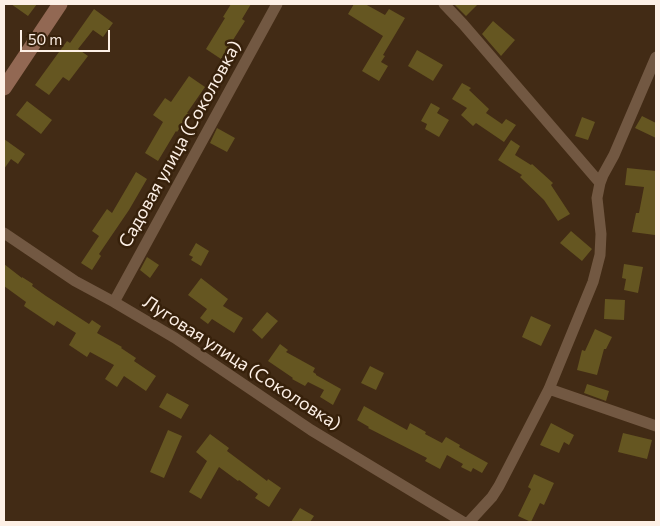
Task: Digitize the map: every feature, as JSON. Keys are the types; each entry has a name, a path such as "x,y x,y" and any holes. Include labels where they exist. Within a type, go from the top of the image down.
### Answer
{"street":[{"path":"4,88 60,4"},
{"name":"Садовая улица (Соколовка)","path":"114,302 277,4"},
{"path":"444,4 600,183"},
{"path":"469,522 492,497 499,486 550,389 593,282 600,256 601,234 597,198 602,175 614,155 656,57"},
{"name":"Луговая улица (Соколовка)","path":"4,233 75,281 175,338 311,430 463,522"},
{"path":"550,389 656,426"}],"building":[{"path":"11,4 37,4 28,16"},
{"path":"231,4 251,4 242,19 245,21 221,59 206,49 225,18 223,17"},
{"path":"354,4 365,4 385,15 389,9 405,18 383,55 385,56 381,62 388,66 379,81 362,71 383,36 348,14"},
{"path":"454,4 478,4 466,16"},
{"path":"94,9 113,23 103,37 93,30 78,49 88,56 69,81 63,77 49,95 35,85 67,41 70,43"},
{"path":"493,21 515,40 501,56 482,34"},
{"path":"417,50 443,65 433,81 408,66"},
{"path":"189,76 205,87 158,161 145,153 163,122 153,115 165,98 171,102"},
{"path":"462,83 471,88 469,90 489,109 486,113 502,124 506,119 516,125 504,142 476,123 473,126 461,115 467,108 452,99"},
{"path":"27,101 52,120 41,134 16,115"},
{"path":"431,103 440,108 437,113 449,120 439,137 425,129 427,124 421,121"},
{"path":"642,116 656,123 656,138 635,128"},
{"path":"582,117 595,122 588,140 575,136"},
{"path":"217,128 235,138 227,152 210,143"},
{"path":"4,139 25,154 18,164 11,159 4,169"},
{"path":"511,140 520,146 515,155 532,164 553,183 551,185 570,214 558,221 544,200 520,177 522,175 498,160"},
{"path":"627,168 656,171 655,235 632,232 636,213 639,213 644,187 625,185"},
{"path":"136,172 147,179 129,210 99,254 101,256 92,270 81,263 99,236 92,231 107,209 112,213"},
{"path":"571,231 592,249 582,261 560,243"},
{"path":"196,243 209,251 201,266 191,260 193,257 189,255"},
{"path":"147,257 159,265 150,278 140,270"},
{"path":"4,264 33,284 32,286 46,296 89,324 92,320 101,326 97,333 122,347 136,358 134,361 156,376 146,391 124,376 117,387 105,379 114,365 90,352 87,357 69,345 76,333 57,321 54,326 24,306 26,302 4,286"},
{"path":"624,264 643,267 638,293 624,290 626,279 622,278"},
{"path":"201,278 228,299 223,306 243,318 234,333 212,319 208,324 200,318 207,309 188,295"},
{"path":"605,299 625,300 624,320 604,319"},
{"path":"267,312 278,321 262,339 252,330"},
{"path":"531,316 551,325 541,346 522,337"},
{"path":"595,329 612,337 606,349 604,349 597,375 577,370 582,350 585,351"},
{"path":"280,344 288,350 286,352 315,368 313,372 316,375 341,389 333,405 320,397 324,390 308,382 305,386 268,361"},
{"path":"370,366 384,373 376,390 361,383"},
{"path":"587,384 609,391 606,401 584,393"},
{"path":"167,393 189,405 181,419 159,407"},
{"path":"364,406 407,430 410,423 442,443 446,437 460,445 459,447 488,463 482,473 473,468 471,472 461,467 463,464 447,455 440,469 425,461 427,458 368,428 357,420"},
{"path":"551,423 574,435 569,445 564,442 559,453 540,445"},
{"path":"168,430 182,436 164,478 150,472"},
{"path":"623,433 652,440 647,459 618,452"},
{"path":"210,434 229,448 227,451 267,481 268,479 281,488 269,507 255,498 258,494 219,467 201,499 189,492 207,461 196,452"},
{"path":"534,474 554,483 544,505 540,503 531,522 518,516 531,489 528,487"},
{"path":"300,508 314,516 310,522 291,522"}]}
